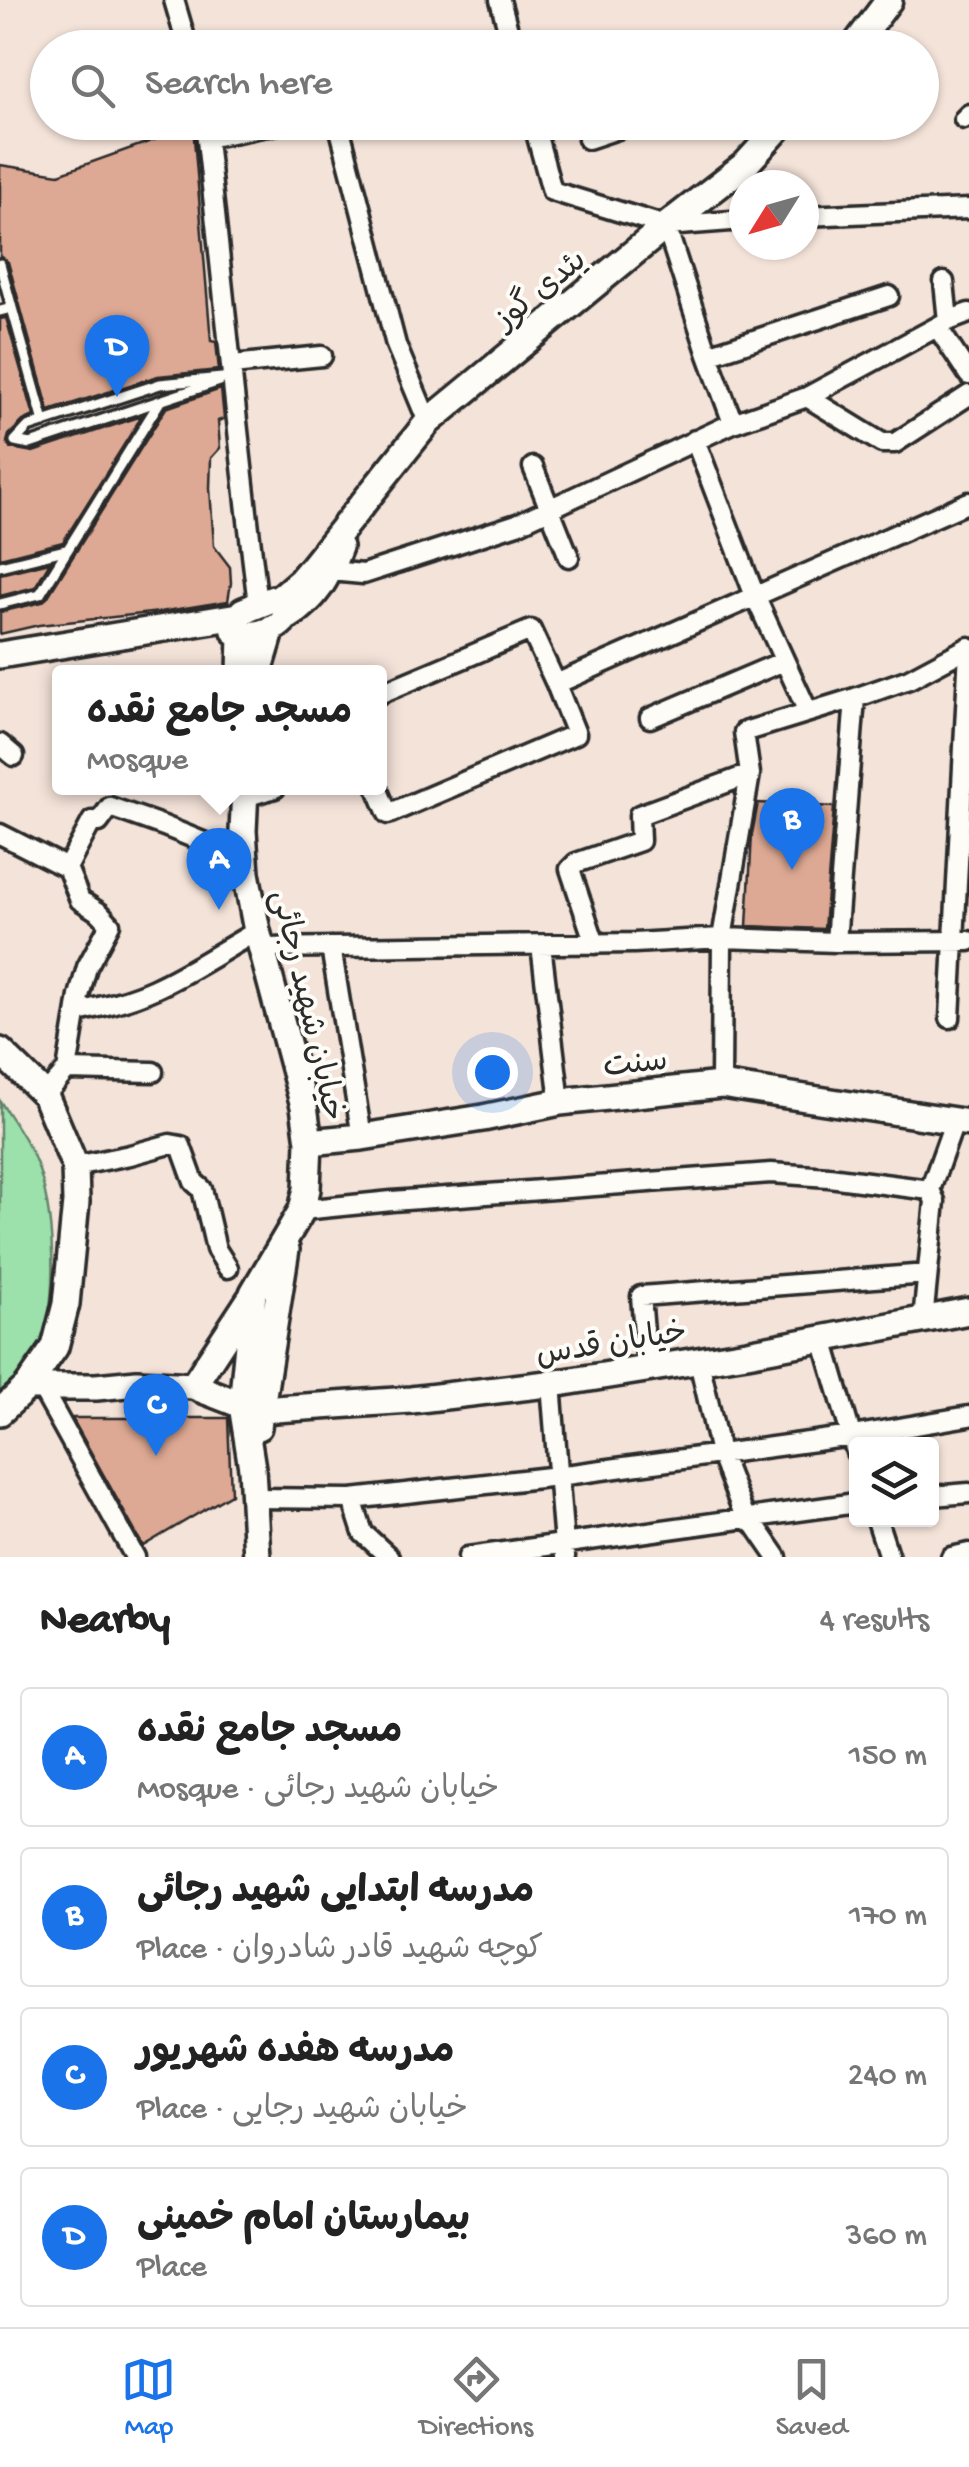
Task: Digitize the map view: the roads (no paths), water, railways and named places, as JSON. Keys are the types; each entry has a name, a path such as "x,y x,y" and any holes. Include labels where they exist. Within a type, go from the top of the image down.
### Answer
{"main road":[{"path":"867,30 889,0"},
{"name":"یئدی گوز","path":"259,619 300,582 428,422 746,164 768,140"},
{"path":"0,655 170,628 204,636 302,608 317,593 330,570 350,519"},
{"path":"243,665 259,619"},
{"path":"259,619 259,665"},
{"name":"خیابان شهید رجائی","path":"245,795 245,859 260,940 304,1106 309,1142 302,1210 253,1294 251,1408"},
{"path":"0,1051 45,1095 75,1166 76,1202 66,1304 54,1347 34,1387 0,1412"},
{"name":"سنت","path":"309,1142 483,1118 560,1102 722,1085 962,1122"},
{"name":"خیابان شهید رجائی","path":"251,1408 279,1300 288,1234"},
{"path":"192,1386 253,1294 268,1294 279,1300"},
{"name":"خیابان قدس","path":"251,1408 411,1400 551,1384 969,1311"},
{"path":"34,1387 137,1383 192,1386 251,1408 257,1557"}],"street":[{"path":"174,0 183,30"},
{"path":"500,0 508,30"},
{"path":"207,140 259,619"},
{"path":"343,140 396,345 428,422"},
{"path":"538,140 552,190 666,226 729,221"},
{"path":"819,215 969,209"},
{"path":"666,226 733,423"},
{"path":"944,282 943,325 969,375"},
{"path":"708,355 889,296"},
{"path":"330,570 363,574 516,524 733,423 808,397 969,313"},
{"path":"232,371 322,356"},
{"path":"808,397 882,443 895,442 969,395"},
{"path":"695,440 755,596 808,712"},
{"path":"533,467 569,556"},
{"path":"556,684 969,502"},
{"path":"380,795 388,814 576,734 531,630 387,691"},
{"path":"722,1085 722,938 750,774 744,732 908,679 969,648 962,941 950,1018"},
{"path":"650,718 784,661"},
{"path":"836,942 855,698"},
{"path":"595,944 570,870 576,863 640,841 639,815 750,774"},
{"path":"67,868 92,821 99,822 110,807 245,859"},
{"path":"0,834 67,868 80,900 110,924 88,967 67,1070 45,1095"},
{"path":"78,1012 151,990 260,940 331,947 595,944 722,938 962,941"},
{"path":"541,944 560,1102"},
{"path":"331,947 362,1136"},
{"path":"67,1070 152,1072"},
{"path":"922,1320 935,1201 930,1190 962,1122"},
{"path":"75,1166 170,1144 181,1146 194,1182 202,1189 216,1249 228,1268"},
{"path":"302,1210 771,1173 930,1190"},
{"path":"647,1369 641,1296 928,1274"},
{"path":"823,1339 852,1437"},
{"path":"699,1361 720,1453 745,1517 776,1557"},
{"path":"551,1384 565,1551"},
{"path":"34,1387 135,1557"},
{"path":"883,1437 969,1416"},
{"path":"254,1498 352,1499 720,1453 849,1444"},
{"path":"939,1495 969,1493"},
{"path":"352,1499 362,1533 388,1557"},
{"path":"468,1557 565,1551 745,1517 849,1504"},
{"path":"879,1527 889,1557"},
{"path":"951,1557 969,1554"}],"lane":[{"path":"0,264 44,422"},
{"path":"0,312 12,308"},
{"path":"232,371 159,403 30,444 15,440 28,427 160,384 232,371"},
{"path":"0,604 40,594 159,403"},
{"path":"0,566 66,550"}],"place":[{"name":"بیمارستان امام خمینی","path":"117,397"},
{"name":"مدرسه ابتدایی شهید رجائی","path":"792,870"},
{"name":"مسجد جامع نقده","path":"219,910"},
{"name":"مدرسه هفده شهریور","path":"156,1456"}]}
